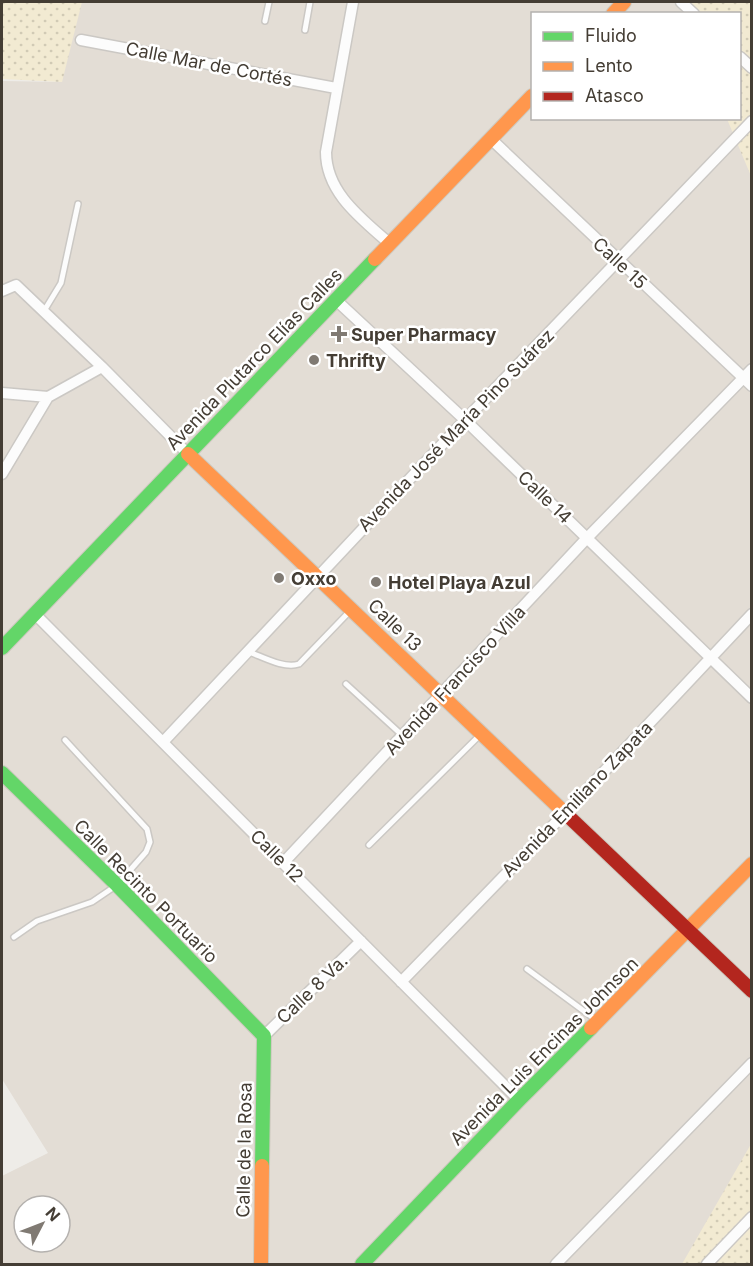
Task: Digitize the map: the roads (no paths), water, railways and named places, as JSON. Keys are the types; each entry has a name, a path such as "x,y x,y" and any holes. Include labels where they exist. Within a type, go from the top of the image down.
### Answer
{"street":[{"path":"353,2 326,152 328,174 344,200 390,244"},
{"name":"Calle Mar de Cortés","path":"81,40 336,88"},
{"name":"Avenida Plutarco Elías Calles","path":"2,648 531,97"},
{"name":"Avenida José María Pino Suárez","path":"163,742 317,576 752,121"},
{"name":"Calle 15","path":"491,139 752,386"},
{"name":"Calle 13","path":"2,291 16,285 44,311 188,454 752,991"},
{"name":"Calle 14","path":"336,300 465,420 752,698"},
{"path":"2,474 5,462 48,397 102,367"},
{"name":"Avenida Francisco Villa","path":"284,862 588,538 752,369"},
{"path":"2,393 48,397"},
{"name":"Calle 12","path":"34,613 519,1100"},
{"name":"Avenida Emiliano Zapata","path":"401,982 565,813 752,614"},
{"name":"Calle Recinto Portuario","path":"2,773 117,885 264,1036"},
{"name":"Avenida Luis Encinas Johnson","path":"362,1264 519,1100 690,930 752,864"},
{"name":"Calle 8 Va.","path":"264,1036 360,942"},
{"name":"Calle de la Rosa","path":"261,1264 264,1036"},
{"path":"556,1264 752,1063"},
{"path":"707,1264 752,1217"}],"lane":[{"path":"264,21 269,2"},
{"path":"305,30 310,2"},
{"path":"44,311 61,283 78,204"},
{"path":"248,651 286,665 299,664 352,609"},
{"path":"346,684 403,736"},
{"path":"369,845 482,733"},
{"path":"14,937 37,921 92,902 117,885 146,852 150,842 147,829 65,740"},
{"path":"527,969 597,1021"}],"place":[{"name":"Super Pharmacy","path":"339,334"},
{"name":"Thrifty","path":"314,360"},
{"name":"Oxxo","path":"279,578"},
{"name":"Hotel Playa Azul","path":"376,582"}]}
